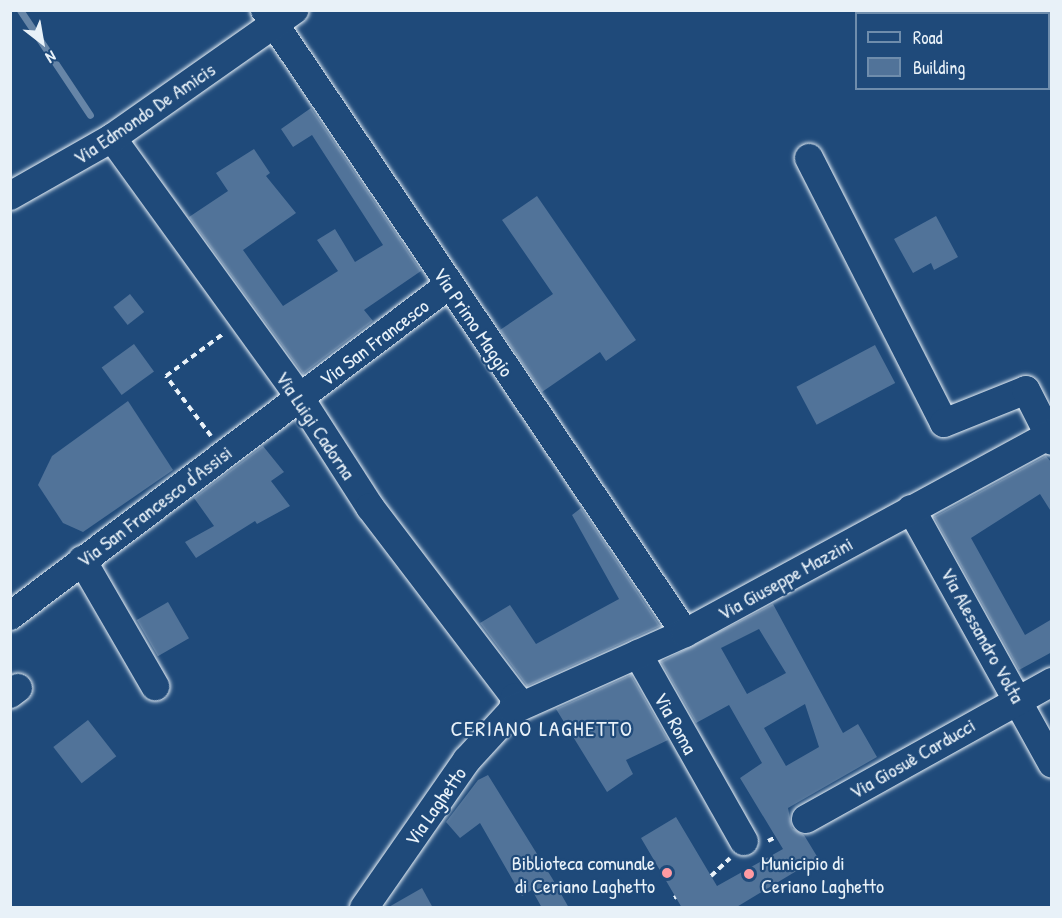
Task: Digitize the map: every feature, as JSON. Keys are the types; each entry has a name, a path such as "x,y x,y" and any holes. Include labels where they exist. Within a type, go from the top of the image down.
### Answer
{"street":[{"name":"Via Edmondo De Amicis","path":"10,196 112,138 277,15"},
{"name":"Via Primo Maggio","path":"277,15 448,285 685,633"},
{"name":"Via Luigi Cadorna","path":"112,138 300,398 370,507 515,697 513,710"},
{"path":"809,158 944,423 1026,390 1051,437"},
{"name":"Via San Francesco","path":"300,398 448,285"},
{"name":"Via San Francesco d'Assisi","path":"10,616 300,398"},
{"name":"Via Giuseppe Mazzini","path":"513,710 685,633 911,509 1051,437"},
{"name":"Via Alessandro Volta","path":"911,509 1018,698 1052,763"},
{"path":"82,560 155,686"},
{"name":"Via Roma","path":"638,654 744,842"},
{"name":"Via Giosuè Carducci","path":"806,819 1018,698 1052,682"},
{"name":"Via Laghetto","path":"366,906 467,760 513,710"}],"path":[{"path":"224,454 166,376 243,319"}],"building":[{"path":"311,108 421,271 364,310 373,321 303,374 189,217 228,191 216,173 254,149 270,173 266,176 296,213 243,250 283,306 338,271 317,240 335,229 355,262 383,245 312,135 293,147 281,129"},
{"path":"537,196 636,340 606,361 600,352 542,392 500,330 553,294 502,220"},
{"path":"936,216 958,257 934,270 931,263 913,273 894,239"},
{"path":"130,294 144,312 128,325 113,307"},
{"path":"134,344 154,372 122,395 102,368"},
{"path":"875,345 895,383 817,425 796,387"},
{"path":"128,401 173,470 83,532 63,523 38,485 52,456"},
{"path":"263,446 284,472 271,481 290,506 257,524 255,521 196,558 185,542 214,526 194,498"},
{"path":"1046,456 1052,463 1052,513 1040,494 971,538 1025,635 1052,619 1052,652 1019,670 934,517"},
{"path":"581,508 660,626 527,686 480,623 510,605 536,644 619,599 572,515"},
{"path":"168,602 189,638 158,656 137,620"},
{"path":"773,604 843,733 858,724 877,757 788,808 792,828 804,835 818,858 735,908 682,908 641,838 676,817 717,886 783,849 740,778 762,763 729,705 696,723 661,662","holes":["759,629 786,673 747,694 721,648","805,704 819,747 786,766 764,728"]},
{"path":"631,675 668,740 626,760 633,774 607,792 556,709"},
{"path":"88,720 116,756 82,783 53,747"},
{"path":"488,775 569,908 542,908 532,890 522,896 480,823 460,838 446,822 478,780"},
{"path":"422,888 433,908 387,908"}],"waterway":[{"path":"20,10 90,115"}],"place":[{"name":"Biblioteca comunale di Ceriano Laghetto","path":"667,873"},
{"name":"Municipio di Ceriano Laghetto","path":"749,874"}],"district":[{"name":"CERIANO LAGHETTO","path":"542,729"}]}
